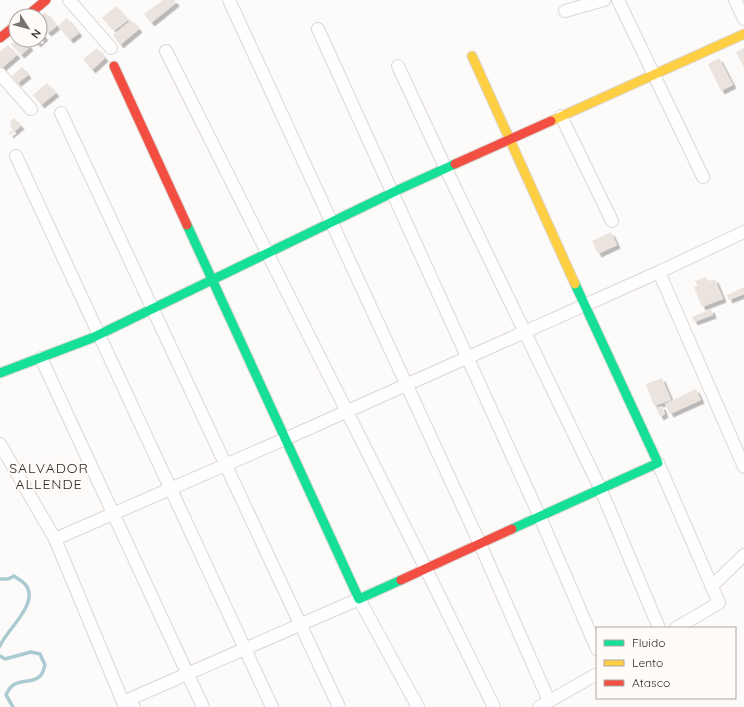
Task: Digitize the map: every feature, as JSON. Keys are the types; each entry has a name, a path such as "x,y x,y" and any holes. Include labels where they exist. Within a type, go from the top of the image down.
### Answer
{"street":[{"path":"36,8 46,0"},
{"path":"69,0 110,48"},
{"path":"229,0 330,222 480,544 544,704 596,675"},
{"path":"565,12 604,0"},
{"path":"618,0 655,74 703,177"},
{"path":"735,0 744,19"},
{"path":"318,29 540,517 596,647"},
{"path":"0,38 8,32"},
{"path":"0,373 99,335 392,193 744,34"},
{"path":"166,51 494,707"},
{"path":"472,56 584,305 658,463 719,603 678,627"},
{"path":"114,66 359,599 418,707"},
{"path":"398,66 601,490 659,627"},
{"path":"0,74 31,109"},
{"path":"61,113 339,707"},
{"path":"561,116 612,221"},
{"path":"16,156 272,707"},
{"path":"55,539 285,439 659,272 744,232"},
{"path":"659,272 744,467"},
{"path":"41,358 203,707"},
{"path":"0,444 55,539 128,705 188,674 426,569 658,463"},
{"path":"712,586 744,555"}],"building":[{"path":"163,0 174,0 176,3 151,23 144,14"},
{"path":"116,6 128,20 114,31 102,18"},
{"path":"48,16 57,26 48,33"},
{"path":"67,18 79,33 70,40 58,26"},
{"path":"131,20 139,29 120,45 113,35"},
{"path":"8,45 8,48 11,48 17,55 2,68 0,66 0,52"},
{"path":"15,48 29,48 21,55"},
{"path":"97,48 105,58 92,70 83,59"},
{"path":"744,48 744,68 736,52"},
{"path":"719,58 733,85 721,91 708,64"},
{"path":"22,67 28,75 18,83 12,76"},
{"path":"47,83 56,93 41,105 33,95"},
{"path":"14,118 21,126 10,135 9,133 13,130 10,126 12,124 10,121"},
{"path":"611,232 617,245 598,254 592,241"},
{"path":"706,277 708,282 715,279 723,299 702,307 694,287 698,286 695,281"},
{"path":"744,287 744,294 729,300 727,295"},
{"path":"711,309 713,315 694,322 692,317"},
{"path":"662,378 671,400 654,406 646,384"},
{"path":"696,389 701,400 670,414 665,404"},
{"path":"662,406 665,414 660,417 656,408"}],"waterway":[{"path":"0,579 8,579 14,576 25,584 29,591 29,599 26,608 0,646"},
{"path":"0,656 5,659 31,652 40,654 45,665 42,674 36,679 18,683 9,689 6,695 13,707"}],"traffic: fast":[{"path":"0,373 92,338 400,189 455,164"},
{"path":"187,225 359,599 401,580"},
{"path":"512,529 658,463 575,284"}],"traffic: slow":[{"path":"551,121 744,34"},
{"path":"472,56 575,284"}],"traffic: jam":[{"path":"36,8 46,0"},
{"path":"0,38 8,32"},
{"path":"114,66 187,225"},
{"path":"455,164 551,121"},
{"path":"401,580 512,529"}],"district":[{"name":"SALVADOR ALLENDE","path":"49,476"}]}
